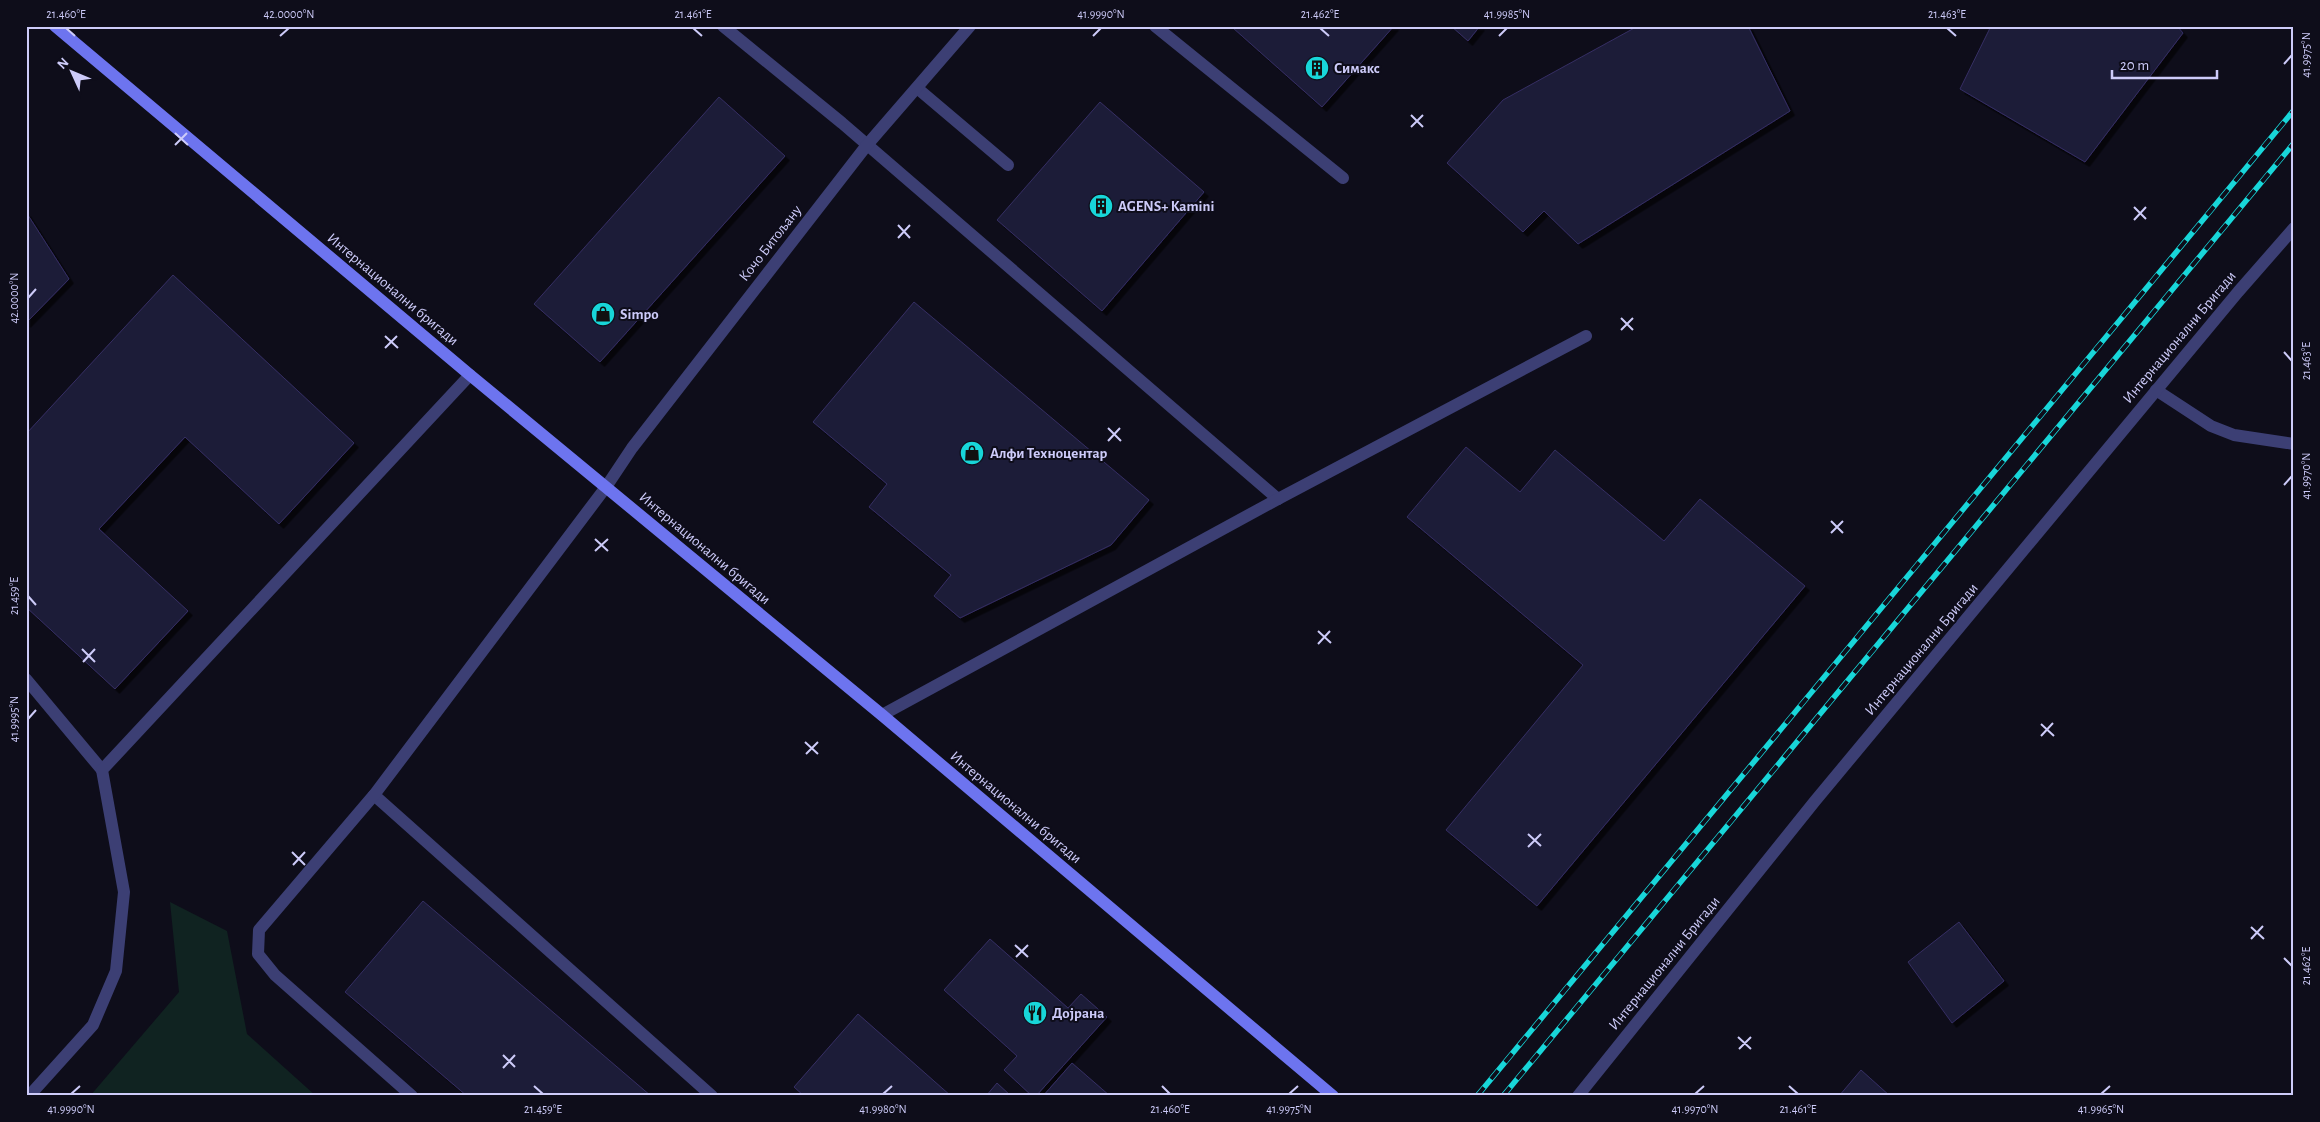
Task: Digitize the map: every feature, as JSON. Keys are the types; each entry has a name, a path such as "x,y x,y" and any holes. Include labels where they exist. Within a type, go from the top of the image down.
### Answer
{"street":[{"path":"723,26 867,145 1278,499"},
{"name":"Кочо Битољану","path":"412,1096 275,975 258,954 258,930 374,795 606,487 632,448 867,145 970,26"},
{"path":"1155,26 1344,178"},
{"name":"Интернационални бригади","path":"55,27 470,375 882,715 1333,1096"},
{"path":"917,88 1008,165"},
{"name":"Интернационални Бригади","path":"1578,1096 1815,801 2156,390 2294,228"},
{"path":"882,715 1278,499 1586,336"},
{"path":"102,770 470,375"},
{"path":"2156,390 2211,426 2234,435 2294,444"},
{"path":"26,679 102,770 124,892 116,971 93,1025 29,1096"},
{"path":"374,795 712,1096"}],"green space":[{"path":"170,902 227,931 247,1034 316,1096 90,1096 179,992"}],"building":[{"name":"Симакс","path":"1235,26 1394,26 1322,107 1233,28"},
{"path":"1451,26 1480,26 1468,41"},
{"path":"1638,26 1748,26 1790,111 1578,244 1544,211 1523,232 1447,163 1503,100"},
{"path":"1991,26 2177,26 2183,33 2085,162 1960,89"},
{"path":"719,97 785,156 600,362 534,304"},
{"name":"AGENS+ Kamini","path":"1100,102 1204,192 1102,311 997,220"},
{"path":"26,212 69,279 26,323"},
{"path":"173,275 354,443 279,524 185,437 99,529 188,611 115,689 26,607 26,434"},
{"name":"Алфи Техноцентар","path":"914,302 1149,500 1111,545 960,618 934,596 951,575 869,507 887,484 813,422"},
{"path":"1466,447 1520,492 1555,450 1664,541 1700,499 1805,586 1537,906 1446,830 1583,665 1407,517"},
{"path":"423,901 651,1096 467,1096 345,992"},
{"path":"1959,922 2004,981 1952,1023 1908,962"},
{"name":"Дојрана","path":"990,939 1068,1008 1081,994 1107,1017 1036,1096 1032,1096 1004,1070 1017,1056 944,990"},
{"path":"858,1014 951,1096 804,1096 794,1087"},
{"path":"1072,1063 1110,1096 1043,1096"},
{"path":"1861,1070 1890,1096 1839,1096"},
{"path":"997,1083 1011,1096 986,1096"}],"railway":[{"path":"1477,1096 2294,110"},
{"path":"1503,1096 2294,143"}],"place":[{"name":"Симакс","path":"1317,68"},
{"name":"AGENS+ Kamini","path":"1101,206"},
{"name":"Simpo","path":"603,314"},
{"name":"Алфи Техноцентар","path":"972,453"},
{"name":"Дојрана","path":"1035,1013"}]}
